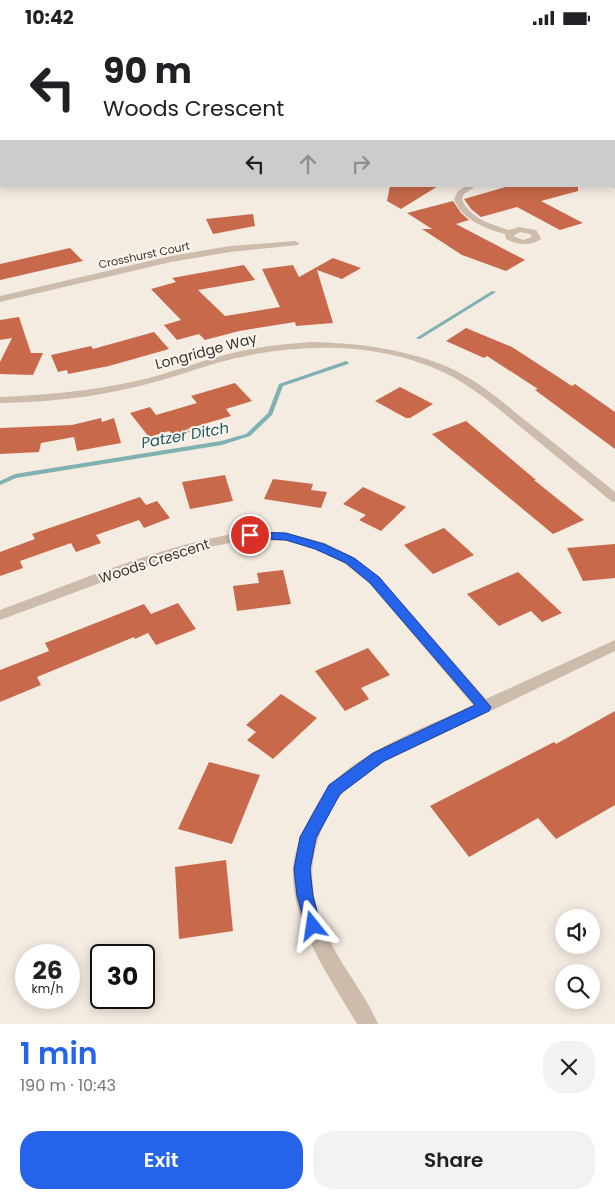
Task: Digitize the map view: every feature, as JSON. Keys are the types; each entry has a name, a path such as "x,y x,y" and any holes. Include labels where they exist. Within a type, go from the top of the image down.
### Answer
{"street":[{"path":"470,187 461,193 458,199 461,208 492,228 509,233"},
{"name":"Crosshurst Court","path":"0,299 171,259 230,249 295,243"},
{"name":"Longridge Way","path":"0,400 40,399 98,392 136,384 231,356 277,348 323,345 371,349 414,359 444,370 467,382 489,396 615,498"},
{"name":"Woods Crescent","path":"0,615 181,549 250,535 286,537 320,546 350,561 374,580 484,707"},
{"path":"368,1024 313,926 305,896 302,869 308,837 335,789 378,757 615,645"}],"building":[{"path":"390,187 436,187 401,209 387,201"},
{"path":"506,187 578,187 578,191 541,201 583,223 560,230 517,207 481,217 471,209 464,199"},
{"path":"453,201 461,213 469,220 456,224 525,260 506,271 462,255 422,229 432,229 407,213"},
{"path":"253,214 255,226 213,234 206,219"},
{"path":"70,248 83,261 0,280 0,264"},
{"path":"333,258 361,268 342,279 317,270 333,323 296,326 295,322 239,331 205,340 199,334 177,340 164,325 181,320 151,289 176,282 172,278 244,265 255,280 198,290 225,316 280,307 262,269 293,265 299,277"},
{"path":"19,317 31,353 43,353 33,375 0,374 0,362 12,338 0,340 0,320"},
{"path":"466,328 512,347 572,386 575,384 615,412 615,449 535,390 538,389 487,356 484,358 446,341"},
{"path":"154,332 169,349 109,366 68,374 67,370 58,372 51,355 91,346 93,349"},
{"path":"235,383 252,401 226,409 231,416 187,429 190,432 174,437 169,431 149,437 130,413 150,407 156,415 197,403 191,396"},
{"path":"400,387 433,404 410,418 406,418 375,401"},
{"path":"101,418 102,422 114,418 121,443 77,451 74,437 41,443 39,452 0,454 0,428 72,425"},
{"path":"466,421 584,520 553,534 432,434"},
{"path":"225,475 233,501 190,509 182,482"},
{"path":"273,479 313,484 311,490 327,492 321,508 264,499"},
{"path":"363,487 406,507 381,531 359,520 366,515 343,504"},
{"path":"140,497 146,505 157,501 170,518 144,528 139,520 96,535 101,543 76,552 71,543 20,561 23,568 0,576 0,552 35,539 32,534"},
{"path":"444,528 474,555 433,574 404,545"},
{"path":"615,544 615,578 583,581 567,548"},
{"path":"283,570 291,604 237,611 233,586 259,583 257,573"},
{"path":"518,572 562,613 542,622 531,611 499,626 467,594"},
{"path":"178,603 196,629 156,645 148,633 135,639 134,637 37,677 41,685 0,702 0,670 49,651 45,643 144,604 151,614"},
{"path":"368,648 390,675 361,688 369,699 345,711 315,671"},
{"path":"281,694 317,718 273,759 247,740 256,732 246,725"},
{"path":"615,711 615,805 556,839 538,818 469,857 430,806 554,742 556,744"},
{"path":"209,762 260,775 232,844 178,829"},
{"path":"226,860 233,931 179,939 175,867"}],"waterway":[{"name":"Patzer Ditch","path":"418,338 494,292"},
{"name":"Patzer Ditch","path":"0,483 15,476 222,443 248,435 270,414 281,385 346,363"}],"route":[{"path":"250,535 286,537 320,546 350,561 374,580 484,707 378,757 335,789 308,837 302,869 305,896 313,926"}]}
